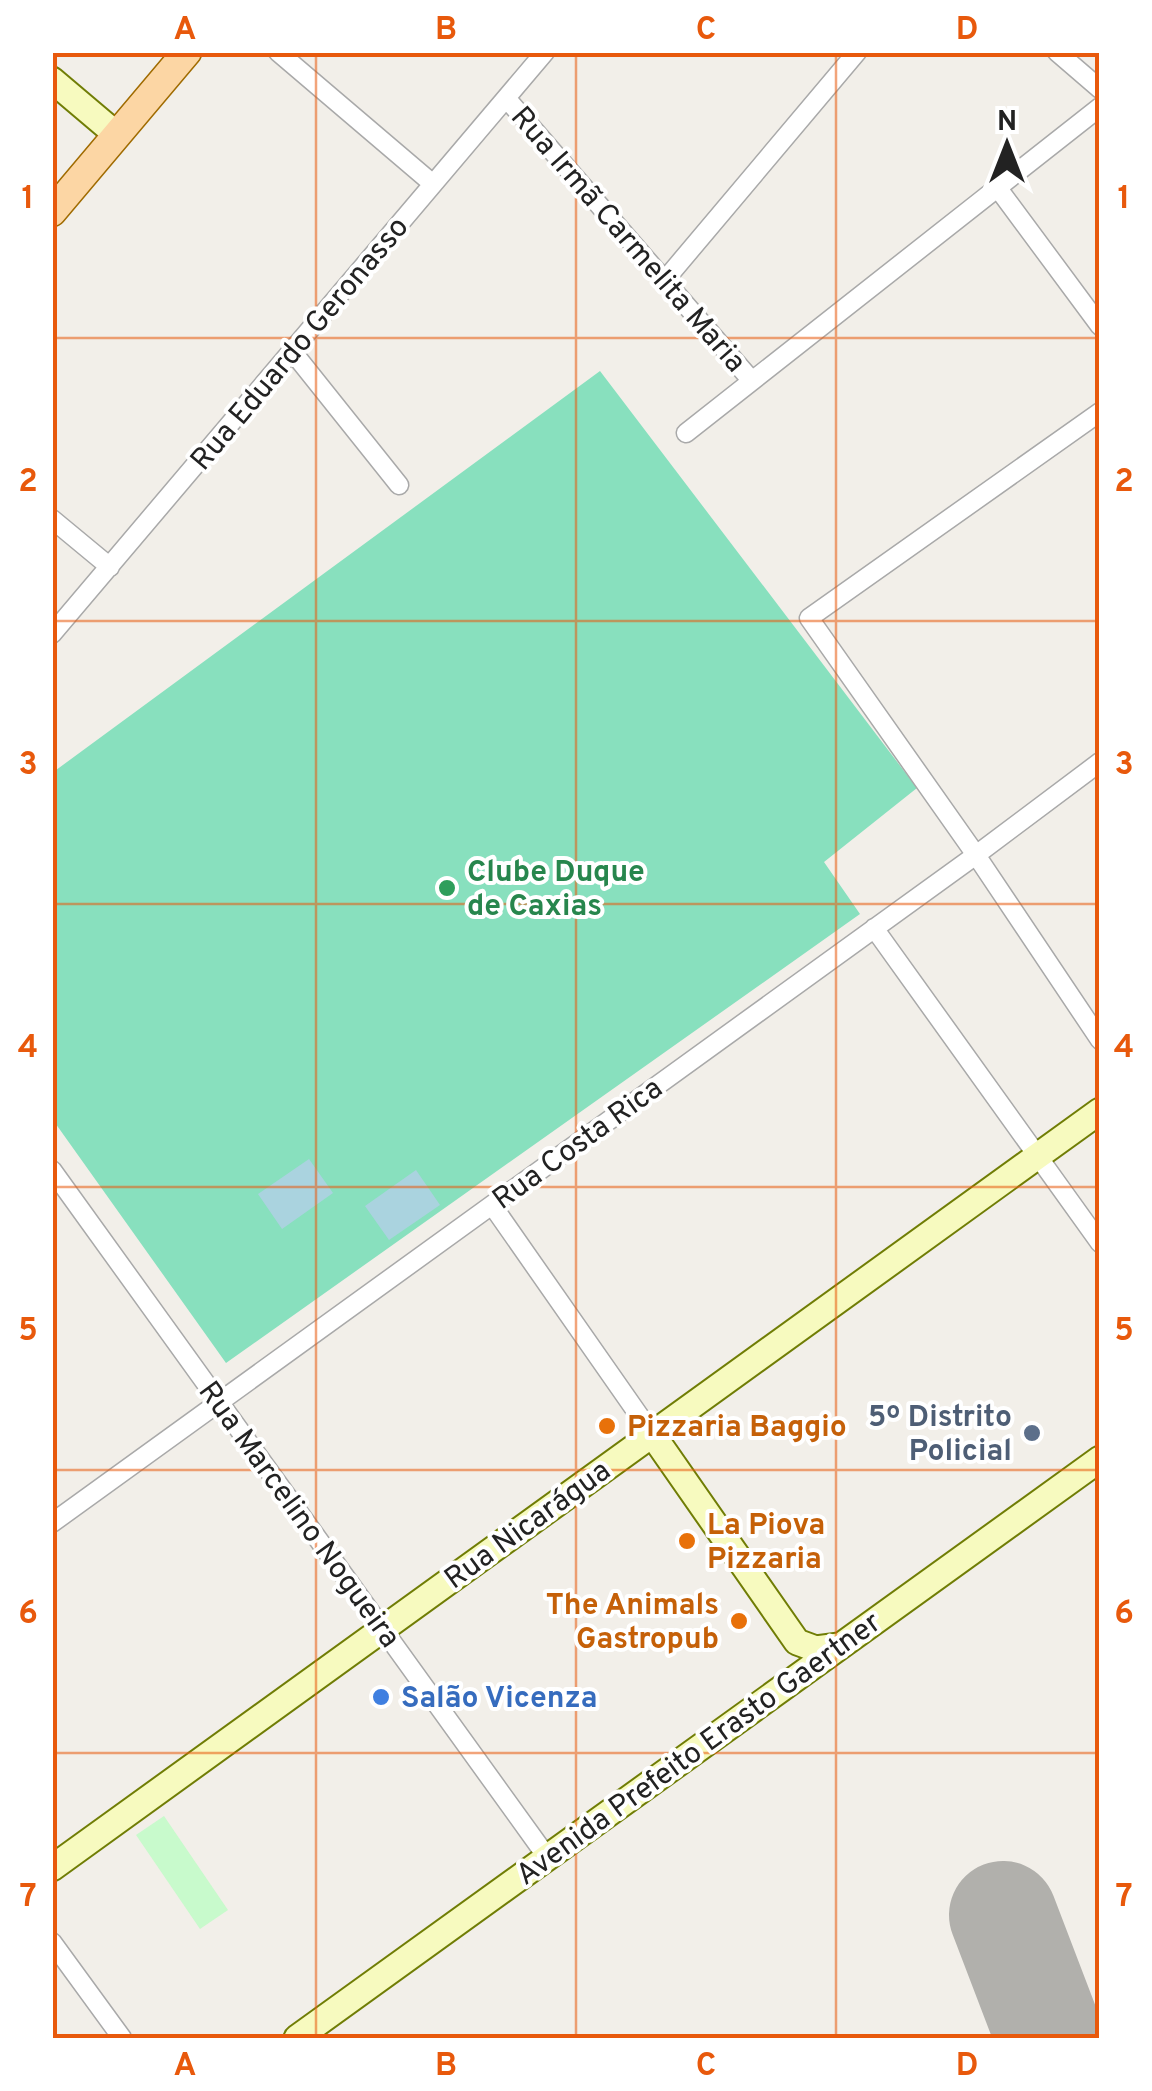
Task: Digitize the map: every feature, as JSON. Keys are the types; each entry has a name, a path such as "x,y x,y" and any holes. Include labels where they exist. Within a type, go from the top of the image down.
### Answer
{"main road":[{"path":"52,212 187,52"},
{"path":"52,80 118,135"},
{"name":"Rua Nicarágua","path":"52,1868 1100,1111"},
{"path":"652,1434 796,1642 816,1649 839,1646"},
{"name":"Avenida Prefeito Erasto Gaertner","path":"296,2038 1100,1459"},
{"path":"786,1684 795,1664 796,1642"}],"street":[{"path":"278,52 433,184"},
{"name":"Rua Eduardo Geronasso","path":"52,634 545,52"},
{"path":"665,280 857,52"},
{"path":"1057,52 1100,89"},
{"name":"Rua Irmã Carmelita Maria","path":"506,98 752,381"},
{"path":"686,433 1100,106"},
{"path":"998,188 1100,326"},
{"path":"292,351 400,485"},
{"path":"1100,412 810,618 976,854 1100,1040"},
{"path":"52,519 110,566"},
{"name":"Rua Costa Rica","path":"52,1523 1100,762"},
{"path":"874,928 1100,1243"},
{"name":"Rua Marcelino Nogueira","path":"52,1170 547,1857"},
{"path":"492,1205 652,1434"},
{"path":"52,1942 122,2038"}],"green space":[{"name":"Clube Duque de Caxias","path":"600,371 917,788 824,862 860,914 226,1363 53,1120 52,773"},
{"path":"164,1816 228,1910 200,1929 136,1835"}],"water":[{"path":"309,1159 333,1193 282,1229 258,1194"},
{"path":"416,1170 440,1205 389,1240 365,1206"}],"runway":[{"path":"1003,1915 1050,2038"}],"place":[{"name":"Clube Duque de Caxias","path":"447,888"},
{"name":"Pizzaria Baggio","path":"607,1426"},
{"name":"5º Distrito Policial","path":"1032,1433"},
{"name":"La Piova Pizzaria","path":"687,1541"},
{"name":"The Animals Gastropub","path":"739,1621"},
{"name":"Salão Vicenza","path":"381,1697"}]}
